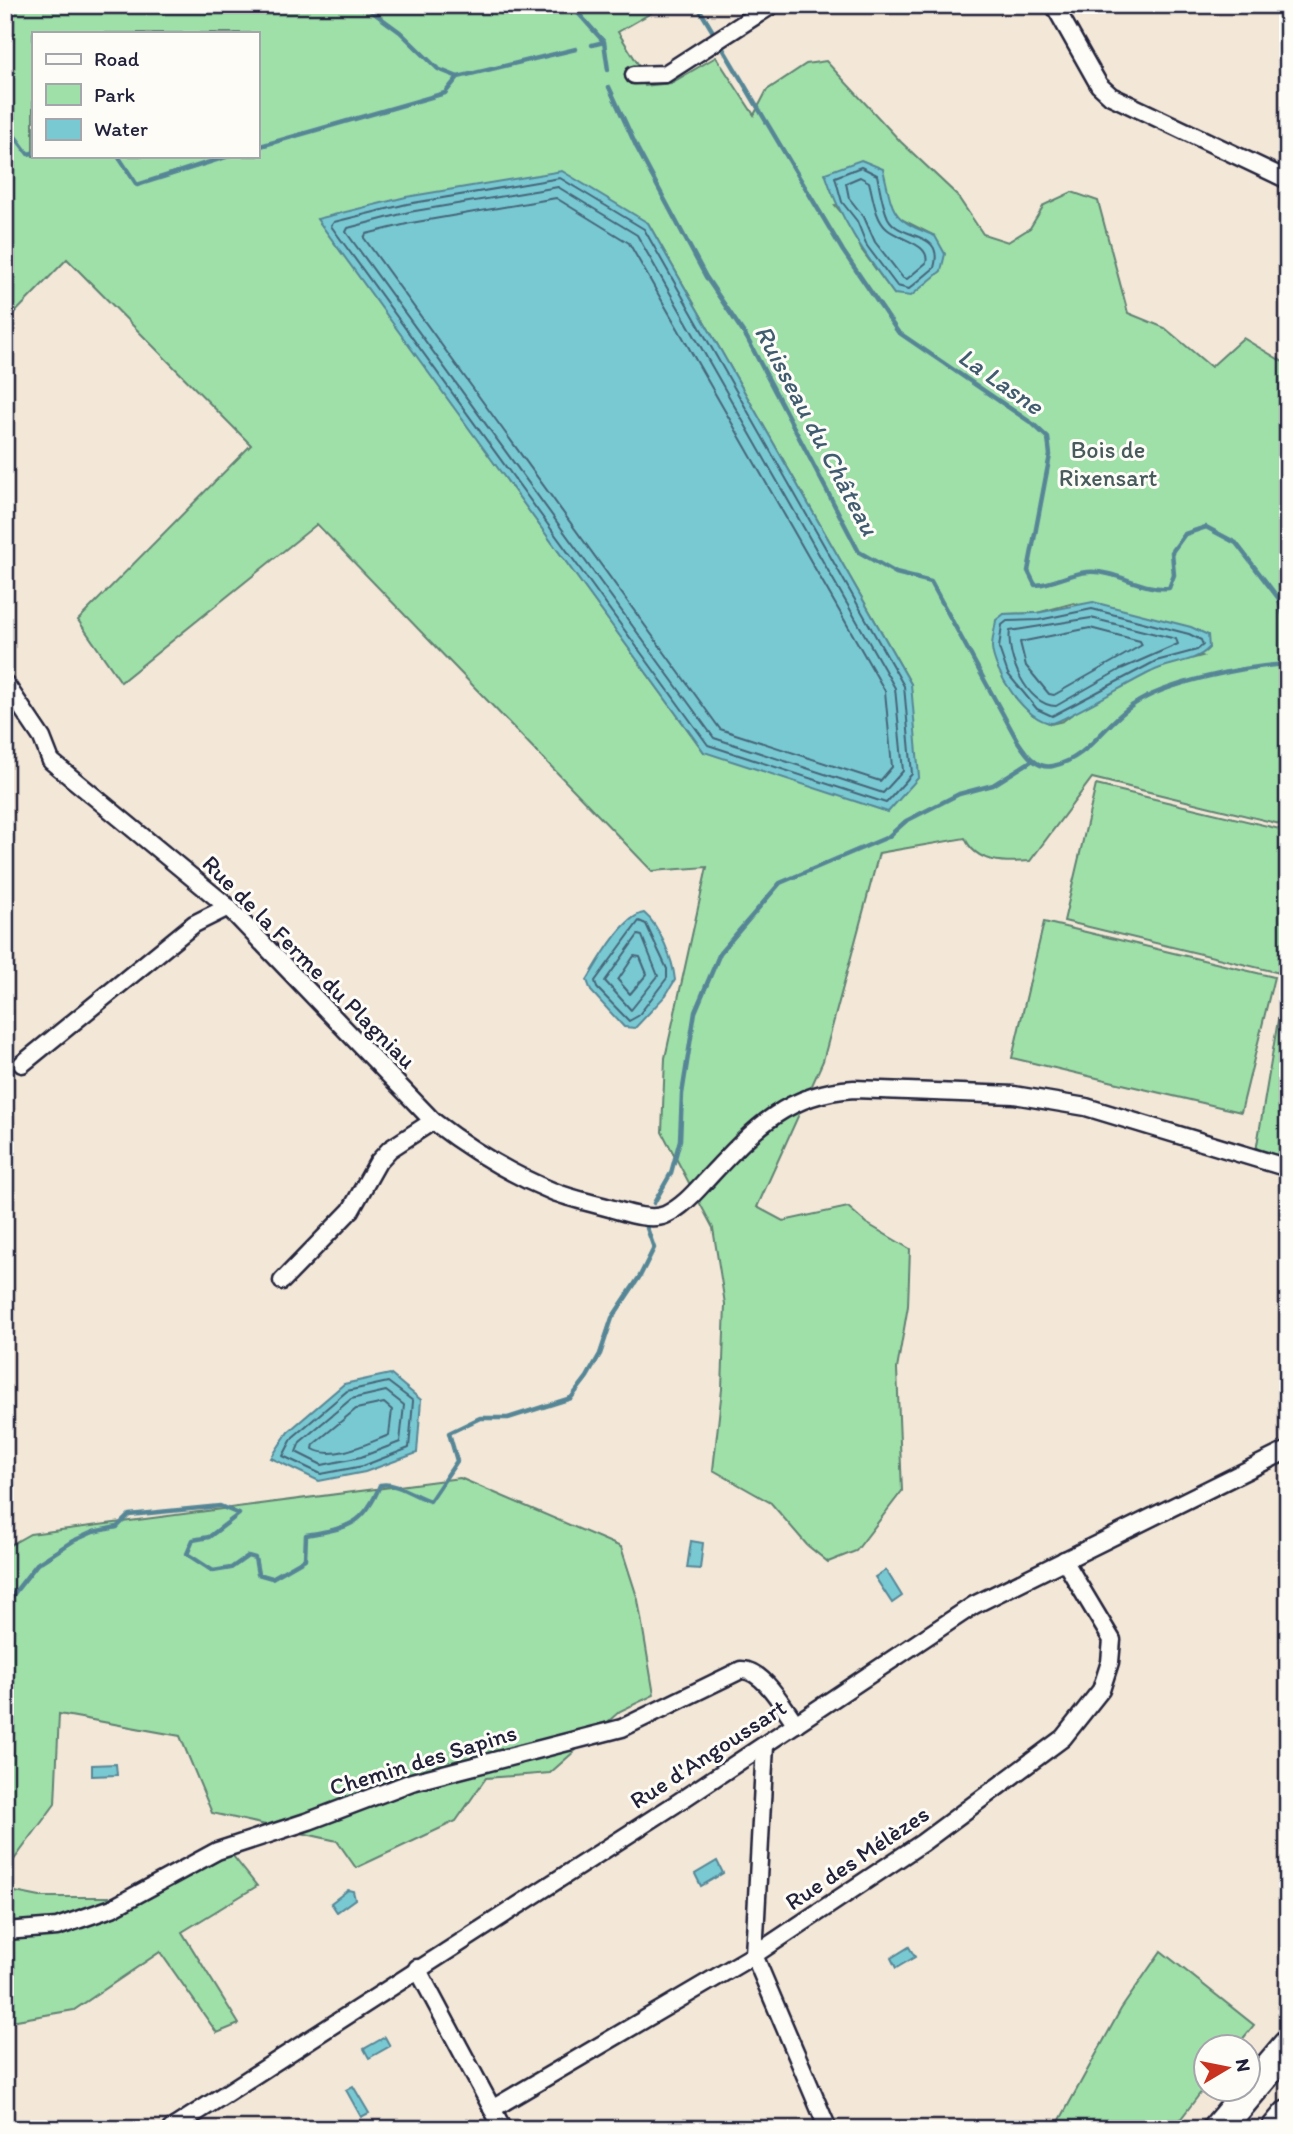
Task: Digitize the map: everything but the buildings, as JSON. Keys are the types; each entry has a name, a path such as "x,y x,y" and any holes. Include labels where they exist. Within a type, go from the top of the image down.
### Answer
{"highway":[{"path":"1218,2129 1288,2046"},
{"path":"1277,2129 1288,2116"}],"street":[{"path":"634,75 665,74 772,5"},
{"path":"1054,5 1099,85 1111,96 1288,180"},
{"name":"Rue de la Ferme du Plagniau","path":"5,683 42,738 51,761 228,907 433,1121 468,1146 552,1191 631,1214 660,1216 690,1197 746,1137 771,1116 798,1101 828,1091 911,1091 1037,1098 1086,1107 1288,1168"},
{"path":"22,1064 184,931 228,907"},
{"path":"282,1281 351,1210 379,1162 390,1149 433,1121"},
{"name":"Rue d'Angoussart","path":"171,2129 765,1745 974,1605 1288,1450"},
{"name":"Rue des Mélèzes","path":"492,2109 754,1955 922,1843 1063,1738 1101,1689 1110,1661 1112,1640 1064,1560"},
{"name":"Chemin des Sapins","path":"5,1931 57,1927 111,1908 217,1851 309,1821 412,1782 622,1728 741,1670 752,1672 761,1679 796,1724"},
{"path":"765,1745 754,1955 828,2129"},
{"path":"417,1968 503,2129"}],"green space":[{"name":"Bois de Rixensart","path":"5,5 665,5 618,32 638,64 645,86 671,83 716,57 754,115 767,90 806,64 826,61 901,142 956,194 983,234 1008,242 1030,228 1044,205 1072,192 1098,201 1128,313 1165,328 1211,367 1243,338 1288,365 1288,826 1092,778 1030,861 1011,862 984,857 970,847 965,838 879,853 823,1061 757,1207 783,1221 848,1207 866,1223 910,1249 908,1306 897,1369 902,1491 856,1551 828,1562 807,1545 771,1503 713,1470 722,1389 725,1304 713,1228 662,1132 665,1058 707,867 652,871 317,524 121,682 78,620 251,445 67,259 5,323","holes":["890,200 895,216 935,236 894,294 861,249 851,224 835,205","318,219 648,223 911,684 704,752","1074,603 1202,656 1159,667 1080,708 1063,721 1051,724 1033,715 1015,697 1004,614 1037,613"]},
{"path":"1096,785 1288,831 1288,975 1064,921"},
{"path":"1044,922 1274,977 1241,1112 1012,1058"},
{"path":"1284,984 1288,984 1288,1157 1256,1151"},
{"path":"460,1478 621,1547 638,1600 654,1695 620,1711 550,1773 486,1778 456,1821 356,1868 337,1841 212,1813 180,1736 59,1714 55,1804 5,1872 5,1548 30,1534"},
{"path":"225,1846 257,1886 182,1932 239,2024 217,2033 160,1952 74,2010 5,2022 5,1890 40,1897 115,1897"},
{"path":"1161,1951 1254,2025 1248,2032 1192,2032 1194,2102 1173,2129 1055,2129 1121,2009"}],"water":[{"path":"861,160 883,169 896,213 909,224 935,236 945,254 941,271 911,296 894,294 854,236 831,190 825,173"},
{"path":"562,171 648,223 911,684 919,777 888,812 704,752 317,219 406,197"},
{"path":"1093,602 1191,627 1208,635 1209,648 1197,657 1151,672 1058,721 1052,723 1042,720 1022,705 998,669 992,647 996,620 1004,614 1037,613"},
{"path":"644,913 665,944 675,980 666,995 635,1028 624,1027 591,991 587,980 620,931 636,916"},
{"path":"390,1374 421,1400 417,1453 365,1472 319,1481 271,1458 288,1432 344,1384"},
{"path":"691,1541 703,1543 700,1569 687,1568"},
{"path":"886,1570 902,1596 892,1603 875,1577"},
{"path":"116,1764 117,1775 92,1776 92,1765"},
{"path":"717,1861 723,1873 701,1886 695,1874"},
{"path":"348,1890 353,1891 355,1899 337,1912 331,1903"},
{"path":"909,1947 915,1957 896,1968 891,1958"},
{"path":"385,2037 390,2046 369,2058 364,2049"},
{"path":"353,2086 369,2113 361,2117 346,2090"}],"waterway":[{"path":"363,5 400,32 438,69 458,77"},
{"name":"Ruisseau du Château","path":"571,5 604,42 608,70"},
{"name":"La Lasne","path":"697,5 843,251 898,332 1033,424 1048,438 1050,455 1028,571 1035,585 1075,574 1098,572 1149,586 1169,588 1174,575 1172,552 1185,534 1206,527 1236,543 1279,599 1288,633"},
{"path":"592,45 604,42"},
{"path":"259,146 445,93 458,77 576,49"},
{"name":"Ruisseau du Château","path":"609,87 637,148 706,277 747,338 859,552 896,573 931,582 1017,740 1036,763 1053,766 1076,756 1133,705 1165,689 1230,672 1288,664"},
{"path":"5,123 28,154 32,153"},
{"path":"119,158 137,185 223,158"},
{"path":"654,1203 671,1173 680,1140 682,1094 695,1012 720,953 780,883 888,837 906,821 959,794 993,785 1033,760"},
{"path":"5,1605 37,1564 73,1541 93,1532 117,1527 129,1515 220,1506 239,1514 209,1537 193,1540 187,1554 213,1571 231,1568 248,1556 255,1558 258,1574 272,1578 305,1559 306,1535 343,1527 360,1517 374,1499 380,1485 399,1487 430,1501 457,1461 449,1433 480,1418 508,1418 571,1398 600,1354 612,1318 640,1276 654,1248 647,1228"}]}
